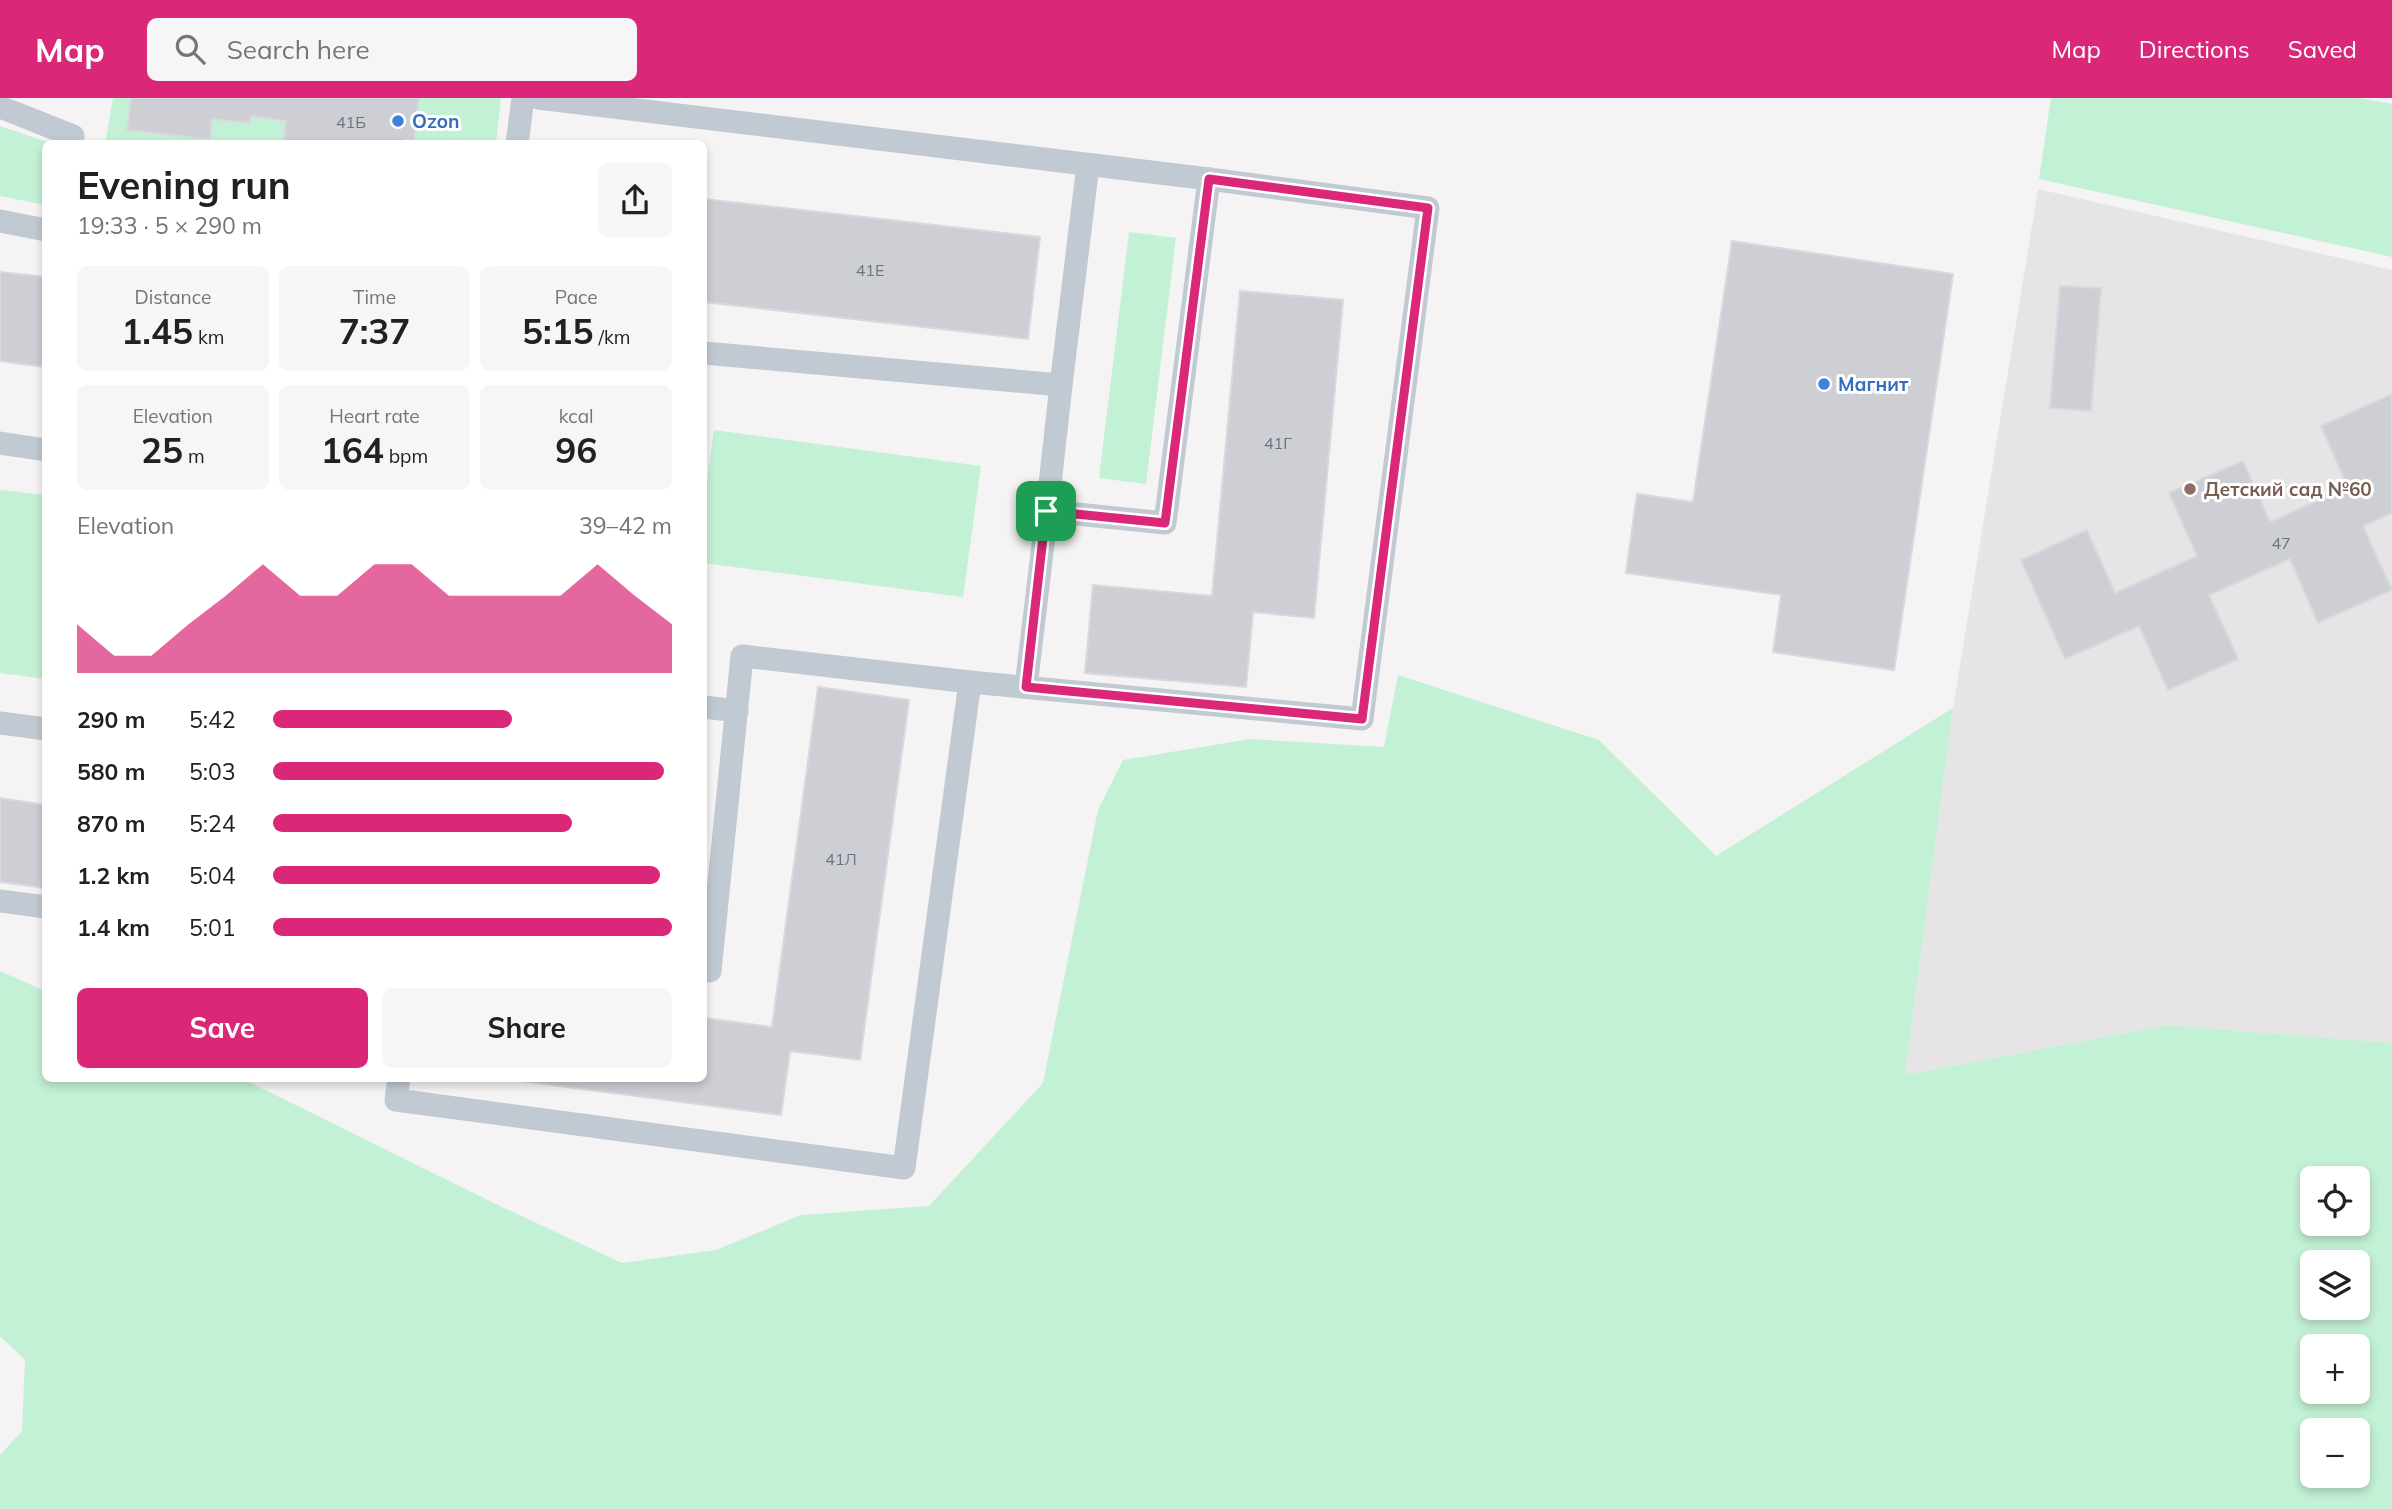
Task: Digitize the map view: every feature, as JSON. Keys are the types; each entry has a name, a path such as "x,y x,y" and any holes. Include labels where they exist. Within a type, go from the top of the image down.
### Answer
{"lane":[{"path":"518,140 523,98"},
{"path":"538,98 1428,208 1362,719 970,682 743,656 710,971 707,970"},
{"path":"0,107 73,136"},
{"path":"1026,687 1088,165"},
{"path":"1046,511 1165,523 1209,179"},
{"path":"0,221 42,229"},
{"path":"707,353 1061,385"},
{"path":"0,443 42,449"},
{"path":"398,1082 396,1100 904,1168 970,682"},
{"path":"707,707 737,711"},
{"path":"0,723 42,728"},
{"path":"0,901 42,906"}],"shaded area":[{"name":"Детский сад №60","path":"2038,189 2392,270 2392,1043 2167,1025 1905,1075 1953,708"}],"green space":[{"path":"113,98 501,98 496,140 106,140"},
{"path":"2051,98 2360,98 2392,104 2392,257 2039,179"},
{"path":"0,126 42,140 42,204 0,196"},
{"path":"1129,232 1176,238 1146,484 1099,478"},
{"path":"714,430 981,466 963,597 707,563 707,481"},
{"path":"0,490 42,495 42,679 0,673"},
{"path":"1398,675 1599,740 1716,856 1953,708 1905,1075 2167,1025 2392,1043 2392,1509 0,1509 0,1455 22,1431 25,1360 0,1336 0,971 42,990 42,1082 249,1082 622,1263 716,1250 801,1215 929,1206 1043,1083 1098,810 1123,760 1250,739 1384,747"}],"building":[{"path":"131,98 419,98 414,140 284,140 286,121 251,116 250,123 212,119 210,139 127,130"},
{"path":"707,199 1040,237 1028,339 707,302"},
{"name":"Магнит","path":"1732,241 1953,274 1894,670 1773,652 1781,595 1626,573 1637,494 1693,502"},
{"path":"0,272 42,277 42,366 0,361"},
{"path":"2060,286 2101,288 2091,411 2050,408"},
{"path":"1240,291 1343,300 1314,618 1253,612 1246,687 1085,673 1093,585 1212,596"},
{"path":"2392,394 2392,513 2363,526 2392,590 2318,623 2290,559 2209,595 2238,659 2168,690 2139,626 2065,659 2021,560 2087,530 2115,593 2197,556 2169,493 2243,461 2270,522 2348,487 2321,426"},
{"path":"818,687 909,700 860,1060 790,1051 781,1115 529,1082 707,1082 707,1018 772,1027"},
{"path":"0,798 42,804 42,887 0,882"}],"place":[{"name":"Ozon","path":"398,121"},
{"name":"Магнит","path":"1824,384"},
{"name":"Детский сад №60","path":"2190,489"}],"route":[{"path":"1209,179 1428,208 1362,719 1026,687 1046,511 1165,523 1209,179"}]}
